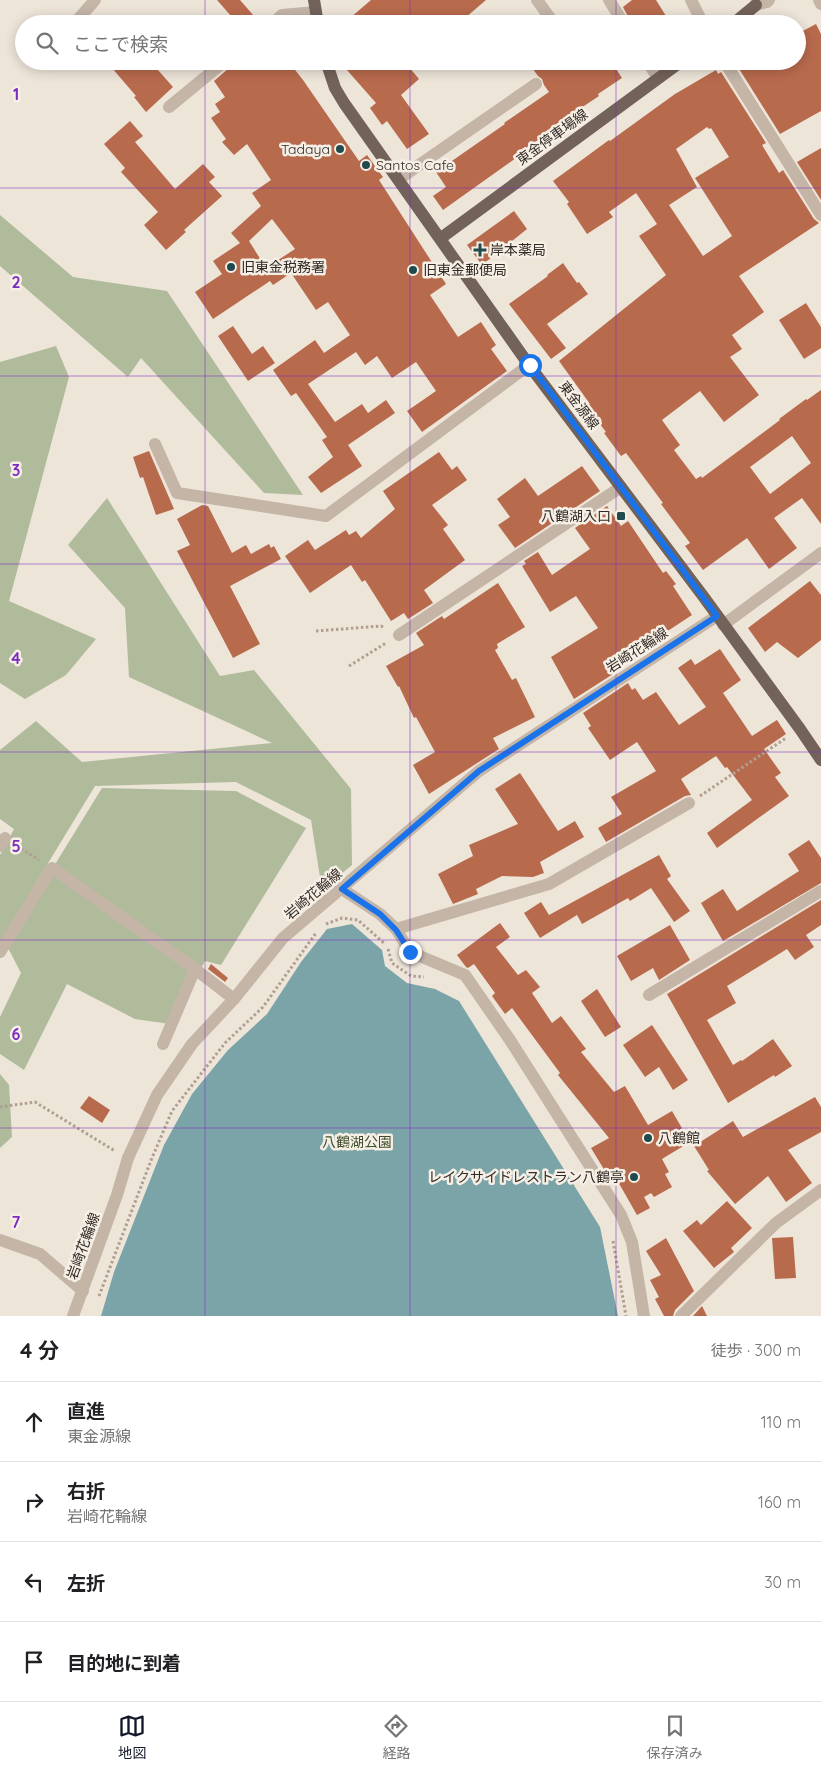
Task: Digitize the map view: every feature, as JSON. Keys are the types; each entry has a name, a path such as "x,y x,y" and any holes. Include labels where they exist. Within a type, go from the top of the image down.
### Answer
{"main road":[{"path":"743,15 757,3"},
{"name":"東金源線","path":"329,70 335,88 344,103 530,365 821,760"},
{"name":"東金停車場線","path":"441,238 669,70"}],"street":[{"path":"82,15 95,0"},
{"path":"537,0 548,15"},
{"path":"609,0 618,15"},
{"path":"691,0 698,15"},
{"path":"757,3 769,0"},
{"path":"819,0 821,4"},
{"path":"282,15 316,12"},
{"path":"169,107 214,70"},
{"path":"653,70 658,78"},
{"path":"730,70 821,215"},
{"path":"399,179 536,84"},
{"path":"155,444 177,493 326,516 530,365"},
{"path":"399,635 621,486"},
{"name":"岩崎花輪線","path":"72,1316 118,1195 128,1158 157,1095 192,1044 234,999 283,938 479,771 720,621 821,553"},
{"path":"396,930 549,884 690,803"},
{"path":"0,952 52,868 195,969 234,999"},
{"path":"342,889 380,914 396,930 410,952 465,975 510,1040 621,1215 632,1242 644,1316"},
{"path":"648,995 821,891"},
{"path":"164,1044 195,969"},
{"path":"681,1316 776,1223 821,1190"},
{"path":"0,1240 40,1254 83,1291"}],"path":[{"path":"316,630 381,626 399,635"},
{"path":"349,666 399,635"},
{"path":"690,803 800,729"},
{"path":"2,842 52,868"},
{"path":"98,1302 152,1158 172,1112 225,1043 263,1007 321,926 342,918 358,920 387,946 392,963 411,976 432,977"},
{"path":"0,1106 35,1102 128,1158"},
{"path":"611,1232 626,1316"}],"green space":[{"path":"0,215 73,277 167,291 303,495 264,493 141,358 128,377 0,266"},
{"path":"56,346 69,377 9,601 96,639 66,675 25,699 0,683 0,362"},
{"path":"107,498 220,676 254,670 351,789 352,865 322,890 311,820 236,782 95,786 0,942 0,855 14,829 0,819 0,750 36,721 82,762 272,743 129,677 125,608 68,545"},
{"path":"102,788 236,791 306,828 221,965 205,961 170,1024 135,1019 67,984 24,1070 0,1054 0,1017 21,973 6,944"},
{"path":"0,1074 9,1085 12,1137 0,1148"}],"water":[{"name":"八鶴湖公園","path":"352,924 382,950 385,966 407,983 435,989 459,1001 600,1227 618,1316 101,1316 114,1272 164,1145 192,1094 228,1050 267,1014 301,962 327,929"}],"building":[{"path":"217,0 240,0 253,15 230,15"},
{"path":"371,0 486,0 468,15 354,15"},
{"path":"632,0 656,0 665,15 627,15 623,7"},
{"path":"816,24 821,34 821,111 780,134 740,70 806,70 806,29"},
{"path":"114,70 158,70 173,87 146,112 134,97 136,96"},
{"path":"227,70 295,70 359,161 367,155 383,177 379,180 446,284 430,295 458,337 481,322 496,345 491,349 507,371 422,432 407,411 436,391 416,362 392,378 377,356 365,365 356,352 308,384 335,422 362,404 368,413 386,400 395,413 348,445 362,466 321,493 308,477 333,457 322,440 327,437 296,393 291,396 273,370 315,340 324,353 350,335 328,302 316,310 291,273 273,285 270,281 213,319 195,292 222,274 213,261 240,243 231,233 261,206 252,193 271,180 247,144 234,155 222,142 226,139 211,118 220,112 215,104 225,97 214,81","holes":["272,219 295,249 266,268 249,241"]},
{"path":"347,70 412,70 419,79 401,95 429,134 407,149 387,121 382,125 370,108 376,103"},
{"path":"534,70 617,70 622,78 598,94 599,96 545,132 547,134 522,151 523,153 443,210 433,196 446,187 436,172 549,92 542,79"},
{"path":"716,70 718,74 721,72 766,143 762,145 779,173 783,170 814,219 819,223 739,276 764,312 732,335 742,349 730,357 759,395 724,422 700,391 662,420 680,445 674,450 696,479 701,476 702,478 806,399 821,390 821,524 802,498 774,518 797,548 769,569 747,538 703,570 685,546 690,543 661,504 663,503 626,453 621,456 604,433 606,432 586,406 590,404 559,361 666,275 639,236 657,224 636,193 609,212 613,217 587,234 567,204 569,202 553,181 675,94","holes":["707,127 711,128 729,157 695,178 732,236 703,256 669,205 697,187 676,149","792,436 811,463 770,494 750,467"]},
{"path":"130,121 143,136 135,142 175,189 203,164 215,177 209,182 222,196 184,230 186,232 166,250 144,225 158,212 121,172 125,168 104,144"},
{"path":"821,148 821,200 797,162"},
{"path":"514,211 527,229 482,265 467,245"},
{"path":"563,263 577,283 579,282 588,294 547,324 566,348 551,359 509,304"},
{"path":"806,303 821,327 821,348 804,359 779,320"},
{"path":"233,326 252,354 263,346 275,363 248,381 218,336"},
{"path":"149,451 174,509 156,515 143,477 140,478 133,457"},
{"path":"439,452 452,470 457,466 467,480 432,505 448,525 443,529 465,560 424,590 433,603 408,619 404,613 391,621 365,580 362,582 351,565 310,593 285,556 308,540 315,550 346,530 349,535 356,531 361,538 395,509 383,491"},
{"path":"582,466 600,491 515,548 498,525 510,517 497,499 525,478 538,496"},
{"path":"202,505 208,506 232,553 246,545 251,554 269,544 271,548 274,546 281,559 230,586 260,644 233,658 177,551 190,545 177,519"},
{"path":"607,506 621,526 628,521 663,573 666,571 676,584 673,586 692,615 651,642 650,640 617,663 621,669 574,699 551,657 598,628 576,596 550,612 522,566 526,564 524,561 538,552 552,575 590,549 575,528"},
{"path":"810,581 821,595 821,640 798,658 777,642 765,652 748,628"},
{"path":"498,583 525,627 497,644 498,648 495,650 512,680 516,678 535,717 493,738 499,749 429,794 413,765 435,752 386,666 424,645 416,633 442,616 444,619"},
{"path":"720,649 741,680 723,693 752,736 777,720 786,734 764,749 781,773 775,777 789,796 717,848 707,833 752,800 727,767 725,768 716,756 681,779 691,795 685,796 606,842 598,828 622,814 611,797 656,771 637,742 610,760 588,728 591,726 583,713 628,683 632,690 635,688 643,700 656,692 679,725 706,707 678,668 691,659 695,665"},
{"path":"520,773 558,831 575,821 584,837 540,862 544,873 533,877 502,876 476,889 478,894 453,904 438,874 473,856 469,845 518,824 495,789"},
{"path":"809,840 821,858 821,883 723,941 701,903 723,889 737,911 799,871 788,854"},
{"path":"659,855 671,876 667,879 690,911 674,922 651,888 630,901 628,898 582,924 577,915 540,938 524,913 541,902 549,915"},
{"path":"821,900 821,925 806,935 814,947 795,960 787,949 727,986 736,1003 707,1020 733,1065 742,1061 773,1039 792,1066 728,1103 667,994"},
{"path":"500,923 510,937 496,947 518,975 526,970 540,987 532,993 552,1023 561,1016 586,1049 581,1052 614,1092 625,1086 648,1125 672,1111 690,1142 662,1159 669,1172 665,1174 672,1187 654,1197 651,1193 644,1197 650,1208 637,1215 613,1173 608,1176 591,1148 609,1138 558,1075 560,1073 512,1008 505,1014 492,996 495,993 474,964 468,968 466,967 457,955"},
{"path":"670,925 690,960 659,980 653,968 631,981 617,956"},
{"path":"211,964 228,978 225,982 208,969"},
{"path":"597,989 621,1027 605,1037 581,1001"},
{"path":"652,1025 688,1080 673,1090 659,1067 645,1077 623,1045"},
{"path":"89,1096 110,1110 102,1123 80,1108"},
{"path":"815,1097 821,1107 821,1132 788,1150 812,1183 786,1202 768,1176 735,1204 707,1171 709,1170 694,1146 733,1121 743,1137"},
{"path":"727,1201 752,1228 731,1248 734,1252 714,1268 683,1231 697,1220 701,1225"},
{"path":"793,1237 796,1278 775,1279 772,1238"},
{"path":"666,1238 694,1291 675,1310 673,1316 664,1316 655,1299 659,1297 650,1280 661,1275 646,1251"},
{"path":"702,1306 707,1316 693,1316"}],"place":[{"name":"Tadaya","path":"340,149"},
{"name":"Santos Cafe","path":"366,165"},
{"name":"岸本薬局","path":"480,250"},
{"name":"旧東金税務署","path":"231,267"},
{"name":"旧東金郵便局","path":"413,270"},
{"name":"八鶴湖入口","path":"621,516"},
{"name":"八鶴館","path":"648,1138"},
{"name":"レイクサイドレストラン八鶴亭","path":"634,1177"}],"route":[{"path":"410,952 396,930 380,914 342,889 479,771 717,616 530,365"}]}
